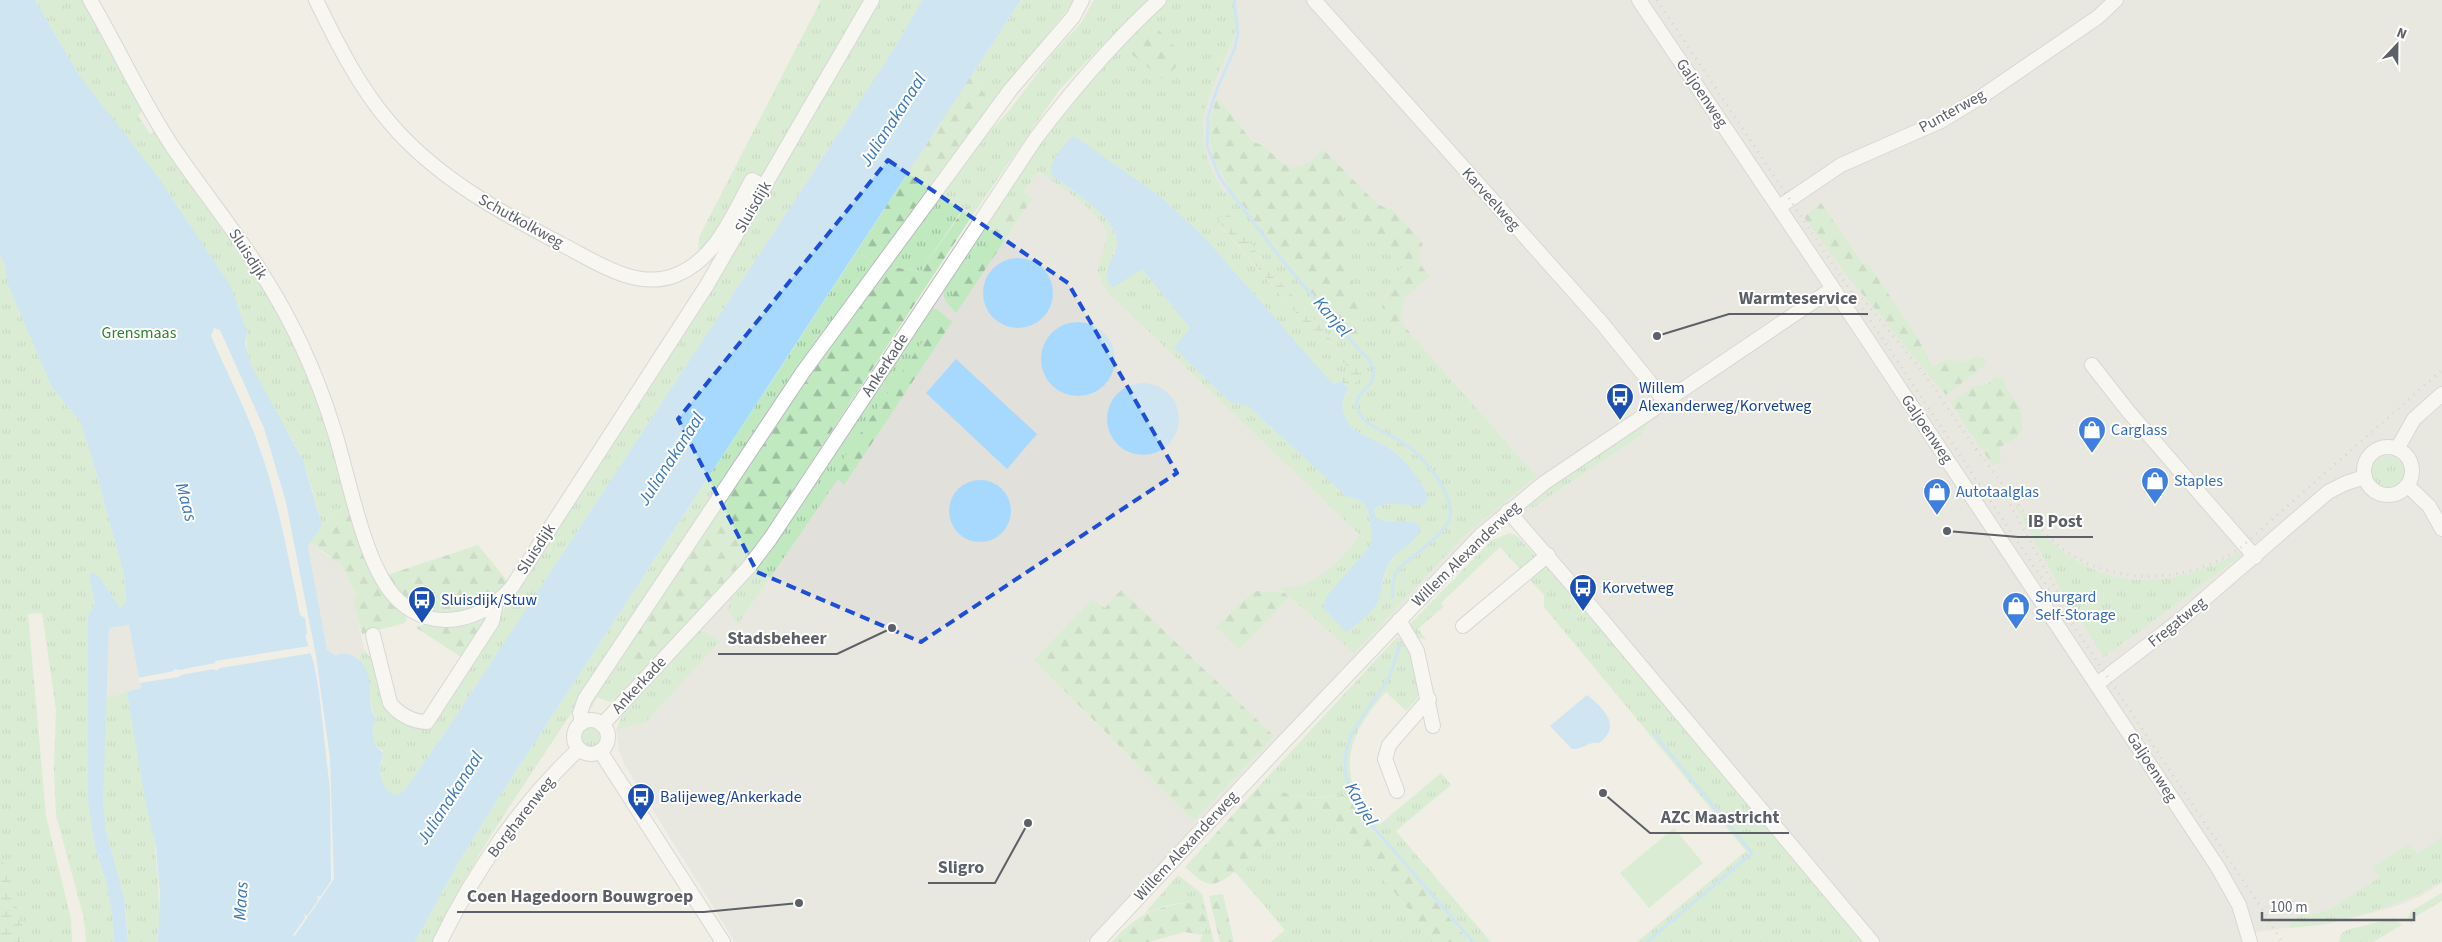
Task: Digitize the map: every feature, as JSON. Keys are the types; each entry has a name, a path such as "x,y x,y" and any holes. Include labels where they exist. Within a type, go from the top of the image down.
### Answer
{"street":[{"name":"Sluisdijk","path":"90,0 173,148 262,273 299,342 327,408 368,548 388,588 398,600 409,608 431,618 458,619 482,612 496,603 512,587 671,344 765,187 872,0"},
{"name":"Schutkolkweg","path":"316,0 339,46 367,93 389,122 411,145 443,173 499,211 617,272 648,280 674,276 687,270 702,260 714,247 752,180 765,187"},
{"path":"582,723 580,713 585,699 770,420 1011,89 1073,17 1082,0"},
{"name":"Ankerkade","path":"602,725 754,561 1036,138 1082,78 1112,45 1160,0"},
{"name":"Karveelweg","path":"1314,0 1601,322 1665,401"},
{"name":"Galjoenweg","path":"1639,0 1779,207 2226,880 2239,905 2250,942"},
{"name":"Punterweg","path":"1779,207 1841,165 1941,121 1981,97 2098,18 2116,0"},
{"name":"Willem Alexanderweg","path":"1097,942 1453,562 1508,511 1544,483 1832,289"},
{"path":"2092,365 2128,411 2255,557"},
{"path":"2397,449 2414,420 2442,394"},
{"path":"2382,448 2397,449 2406,455 2412,465 2412,476 2408,486 2396,494 2381,494 2369,486 2365,478 2366,462 2372,454 2382,448"},
{"name":"Fregatweg","path":"2097,684 2179,621 2328,492 2346,483 2365,478"},
{"path":"2408,486 2429,506 2442,529"},
{"path":"1508,511 1548,555 1872,942"},
{"path":"1463,626 1548,555"},
{"path":"373,635 390,703 394,708 416,722 427,722 492,622 496,603"},
{"name":"Willem Alexanderweg","path":"1399,620 1417,651 1429,699 1433,726"},
{"path":"1397,791 1385,760 1389,744 1429,699"},
{"path":"591,721 602,725 608,738 605,746 600,751 590,754 579,749 575,737 577,728 582,723 591,721"},
{"name":"Borgharenweg","path":"440,942 476,876 513,823 558,769 579,749"},
{"path":"600,751 724,942"}],"highlighted area":[{"path":"888,160 1068,283 1177,473 921,642 757,572 678,419"}],"shaded area":[{"path":"1161,0 2442,0 2442,883 2421,896 2391,908 2324,925 2243,934 2244,942 1866,942 1508,502 1449,556 1086,942 735,942 624,764 619,751 616,730 700,630 760,545 956,249"},
{"path":"310,542 331,557 333,562 340,560 357,596 354,598 364,650 358,659 344,653 336,656 327,651 308,546"},
{"path":"130,625 141,688 106,698 109,628"}],"green space":[{"path":"35,0 85,0 144,110 138,115 150,134 156,131 212,209 265,289 304,364 326,422 350,502 322,525 303,461 267,398 251,364 247,348 247,332 79,75"},
{"path":"821,0 922,0 894,49 448,728 404,791 396,795 390,793 386,789 381,777 383,751 375,745 372,727 378,720 372,707 367,673 358,659 364,650 376,663 390,712 427,727 698,313 759,209 723,248 698,270 699,237"},
{"path":"1021,0 1075,0 991,105 972,74"},
{"path":"1094,0 1151,0 1103,44 1060,89 974,213 965,206 921,271 884,266 961,162 1008,112 1054,52 1081,23"},
{"path":"1165,0 1234,0 1238,23 1210,93 1203,129 1205,149 1211,169 1224,193 1231,190 1332,318 1366,342 1363,313 1364,303 1350,277 1347,266 1343,217 1328,191 1331,187 1337,189 1403,265 1384,298 1395,330 1410,333 1536,476 1466,534 1354,653 1278,587 1291,587 1314,579 1335,564 1360,535 1107,291 1097,272 1108,233 1095,214 1086,206 1038,171 947,303 944,297 942,280 1029,152 1123,39 1130,53 1146,17","holes":["1074,136 1160,196 1205,238 1330,381 1334,384 1341,381 1347,371 1347,366 1313,333 1222,228 1260,257 1265,268 1292,294 1308,315 1319,323 1343,357 1352,361 1350,385 1342,405 1343,415 1354,429 1386,446 1398,455 1410,467 1423,486 1395,504 1382,505 1374,510 1376,518 1418,537 1402,549 1388,565 1378,601 1346,632 1323,608 1371,545 1370,519 1365,505 1359,500 1346,496 1248,406 1230,402 1174,348 1190,328 1141,268 1114,287 1113,253 1117,242 1113,231 1100,212 1052,176 1053,165 1061,148"]},
{"path":"1146,17 1185,57 1164,80 1130,53 1123,39"},
{"path":"972,74 991,105 875,264 857,251"},
{"path":"1217,97 1252,141 1265,147 1282,163 1292,168 1311,161 1323,149 1377,204 1395,212 1423,244 1419,258 1423,269 1430,276 1404,298 1401,322 1410,333 1395,329 1387,323 1383,315 1387,296 1403,265 1337,190 1331,187 1328,191 1332,201 1347,226 1346,260 1348,271 1364,303 1367,336 1363,346 1332,318 1231,190 1213,159 1208,127"},
{"path":"1023,191 1032,199 956,313 947,303"},
{"path":"1821,203 1862,263 1869,265 1920,341 1932,367 1947,359 1964,362 1978,356 1985,359 1987,364 1946,395 1845,273 1804,217"},
{"path":"966,206 974,213 758,544 723,589 620,696 610,702 636,673 619,658 786,402 884,266 921,271"},
{"path":"1227,212 1249,240 1265,268 1292,294 1308,315 1319,323 1343,357 1355,362 1361,372 1361,377 1349,389 1341,381 1347,371 1347,366 1313,333 1217,220"},
{"path":"857,251 875,264 685,541 517,794 481,852 432,942 415,942 459,861 501,794"},
{"path":"0,256 4,262 8,285 52,388 80,421 95,468 124,575 126,601 120,608 99,576 89,573 95,604 88,616 88,802 95,848 107,885 114,942 86,942 84,918 56,815 54,769 56,710 42,613 28,614 46,816 71,919 72,942 0,942"},
{"path":"924,308 936,309 942,313 838,468 838,479 738,624 728,611 730,599 775,537"},
{"path":"942,313 952,322 844,485 838,479 837,468"},
{"path":"1995,376 2003,378 2008,391 2021,408 2022,431 2016,438 2000,447 2001,462 1993,466 1950,402 1974,386 1988,384"},
{"path":"1652,418 1641,435 1529,510 1529,505 1536,496"},
{"path":"2388,456 2399,461 2404,472 2399,483 2388,488 2377,483 2372,472 2377,461"},
{"path":"350,502 363,547 374,576 391,602 403,612 396,620 394,626 362,634 353,598 357,596 340,561 333,562 331,557 310,542 322,525"},
{"path":"2015,505 2061,550 2083,565 2106,574 2128,579 2150,580 2172,577 2194,572 2240,553 2242,555 2104,657 2064,595"},
{"path":"1510,533 1516,535 1567,589 1864,942 1637,942 1746,851 1544,607 1544,595 1500,547 1441,603 1443,607 1418,629 1426,639 1416,638 1409,626 1410,624 1492,540"},
{"path":"478,545 509,583 486,602 472,608 444,613 416,606 403,597 387,575"},
{"path":"1121,590 1274,736 1194,821 1034,660 1092,599 1105,608"},
{"path":"1254,591 1284,593 1289,597 1240,649 1216,627"},
{"path":"403,612 407,619 405,623 394,626 396,620"},
{"path":"488,616 464,659 415,627 428,624 458,625"},
{"path":"700,630 720,641 646,722 616,730 626,707"},
{"path":"1397,637 1405,639 1409,645 1419,691 1417,699 1406,711 1386,692 1368,714 1355,738 1351,751 1351,779 1358,798 1379,825 1441,773 1451,785 1396,831 1491,942 1470,942 1368,824 1348,793 1326,797 1304,797 1282,792 1262,783"},
{"path":"619,658 636,673 610,702 597,697 591,709 590,702"},
{"path":"127,692 155,847 159,910 158,942 128,942 124,897 105,824 102,786 106,698"},
{"path":"591,726 599,729 602,737 599,745 591,748 583,745 580,737 583,729"},
{"path":"1262,783 1282,792 1304,797 1338,796 1348,793 1368,824 1470,942 1436,942 1327,812 1315,805 1310,807 1237,874 1234,872 1214,884 1203,882 1185,867"},
{"path":"1315,805 1327,812 1436,942 1271,942 1285,930 1237,874 1310,807"},
{"path":"1674,828 1703,863 1649,908 1620,873"},
{"path":"2442,836 2442,881 2407,899 2369,913 2329,923 2290,928 2290,923 2303,913 2306,916 2329,910 2377,879 2379,877 2373,866 2409,844 2417,854"},
{"path":"0,852 25,934 25,942 0,942"},
{"path":"1178,875 1202,894 1208,917 1201,910 1185,904 1169,905 1144,914"},
{"path":"2442,893 2442,901 2411,919 2413,926 2408,918 2411,911"},
{"path":"1223,894 1234,942 1220,942 1209,896"},
{"path":"1189,903 1200,907 1208,917 1202,935 1185,932 1148,942 1112,942 1128,926 1146,914 1166,906"},
{"path":"1208,917 1214,942 1200,942"},
{"path":"2394,918 2402,925 2373,942 2339,942 2341,934 2347,930"}],"water":[{"path":"0,0 35,0 79,75 158,177 231,287 247,332 245,343 251,365 303,460 322,525 308,546 327,650 336,656 343,653 351,655 360,661 366,669 369,678 371,706 373,714 378,720 372,727 375,745 383,753 381,758 381,777 386,789 396,795 404,791 448,728 894,49 922,0 1021,0 501,794 459,861 415,942 158,942 160,893 156,848 145,799 127,692 141,688 129,625 109,628 103,801 106,831 124,897 128,942 114,942 107,885 95,848 88,802 88,616 95,604 89,573 95,573 99,576 120,608 126,601 124,575 95,468 80,421 52,388 8,285 4,262 0,256","holes":["214,328 220,330 264,428 286,502 316,656 330,759 334,879 294,937 293,935 305,918 304,914 307,916 318,900 317,895 320,897 331,881 330,790 319,692 314,664 305,635 307,634 305,618 300,615 271,484 252,428 211,336"]},
{"path":"1074,136 1160,196 1205,238 1330,381 1334,384 1341,381 1349,389 1342,405 1346,419 1351,426 1393,451 1409,466 1421,484 1428,497 1425,504 1385,504 1374,510 1376,518 1388,522 1414,522 1421,528 1416,537 1389,564 1379,599 1374,608 1349,631 1346,632 1323,608 1327,596 1371,545 1370,519 1365,505 1359,500 1346,496 1248,406 1230,402 1174,348 1190,328 1142,269 1114,287 1110,286 1107,274 1116,248 1115,233 1110,224 1091,204 1052,176 1051,171 1054,160 1061,148"},
{"path":"1018,258 1031,261 1043,268 1050,280 1053,293 1050,306 1043,318 1031,325 1018,328 1005,325 993,318 986,306 983,293 986,280 993,268 1005,261"},
{"path":"1078,322 1099,328 1109,338 1115,359 1109,380 1099,390 1078,396 1057,390 1047,380 1041,359 1047,338 1057,328"},
{"path":"956,359 1037,434 1007,469 926,393"},
{"path":"1143,383 1163,389 1173,399 1179,419 1173,439 1163,449 1143,455 1123,449 1113,439 1107,419 1113,399 1123,389"},
{"path":"974,480 986,480 1002,489 1009,499 1011,511 1009,523 1002,533 986,542 974,542 963,537 954,528 949,517 949,505 954,494 963,485"},
{"path":"1587,695 1608,717 1610,730 1599,743 1591,743 1572,749 1550,726"}],"pier":[{"path":"309,644 312,653 139,683 138,678 174,671 174,669 179,670 215,663 215,661 309,646"}],"waterway":[{"name":"Kanjel","path":"1234,0 1238,32 1235,48 1217,89 1208,117 1207,146 1220,178 1278,255 1338,327 1370,361 1374,369 1372,382 1359,396 1356,405 1363,419 1405,444 1419,456 1443,488 1450,506 1450,516 1440,533 1397,572 1393,583 1393,598"},
{"name":"Kanjel","path":"1400,644 1389,678 1352,732 1346,751 1345,774 1356,802 1373,827 1473,942"},
{"name":"Kanjel","path":"1647,942 1752,853 1655,735"}],"railway":[{"path":"1657,0 2264,912 2282,942"},
{"path":"1862,298 1923,372 1979,454"},
{"path":"1976,449 2014,500 2035,524 2058,545 2078,559 2100,568 2124,574 2147,576 2171,575 2218,561 2239,549 2442,370"},
{"path":"2007,498 2058,593"}],"place":[{"name":"Warmteservice","path":"1657,336"},
{"name":"Willem Alexanderweg/Korvetweg","path":"1620,421"},
{"name":"Carglass","path":"2092,454"},
{"name":"Staples","path":"2155,505"},
{"name":"Autotaalglas","path":"1937,516"},
{"name":"IB Post","path":"1947,531"},
{"name":"Korvetweg","path":"1583,612"},
{"name":"Sluisdijk/Stuw","path":"422,624"},
{"name":"Stadsbeheer","path":"892,628"},
{"name":"Shurgard Self-Storage","path":"2016,630"},
{"name":"AZC Maastricht","path":"1603,793"},
{"name":"Balijeweg/Ankerkade","path":"641,821"},
{"name":"Sligro","path":"1028,823"},
{"name":"Coen Hagedoorn Bouwgroep","path":"799,903"}],"water label":[{"name":"Julianakanaal","path":"893,120"},
{"name":"Julianakanaal","path":"671,459"},
{"name":"Maas","path":"186,502"},
{"name":"Julianakanaal","path":"450,798"},
{"name":"Maas","path":"241,901"}],"park label":[{"name":"Grensmaas","path":"139,333"}]}
